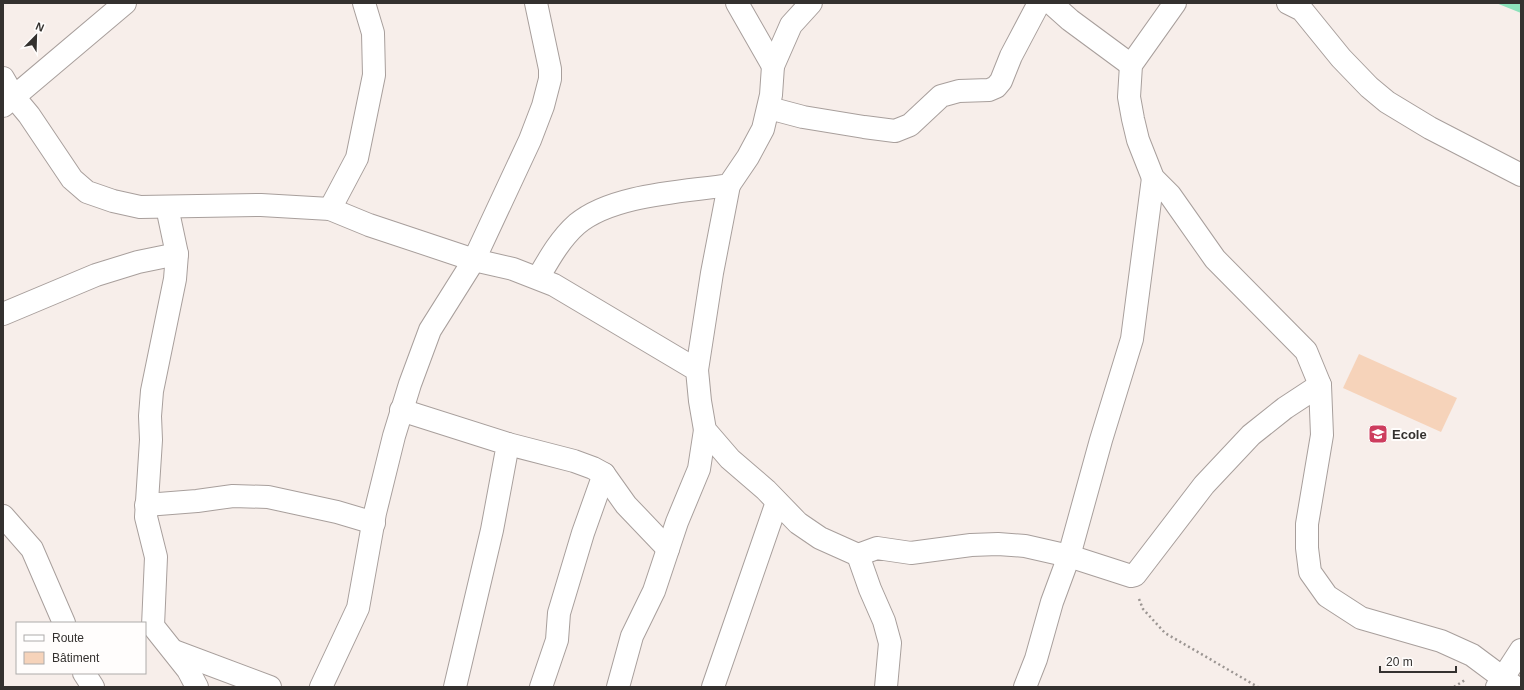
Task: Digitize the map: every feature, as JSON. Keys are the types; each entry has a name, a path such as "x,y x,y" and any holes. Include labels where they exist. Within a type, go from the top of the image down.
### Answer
{"street":[{"path":"8,102 125,3"},
{"path":"330,209 357,158 374,76 374,33 364,3"},
{"path":"321,687 358,608 374,523 401,410 430,330 474,260 530,140 543,106 550,79 550,69 536,3"},
{"path":"737,3 773,66"},
{"path":"618,687 632,636 654,591 668,549 699,469 705,430 697,370 712,273 729,185 748,157 763,129 769,108 773,66 791,25 811,3"},
{"path":"769,108 811,119 864,128 895,131 910,125 940,96 959,91 989,90 996,87 1001,81 1011,56 1039,3"},
{"path":"1051,3 1070,20 1131,65"},
{"path":"1175,3 1131,65 1129,97 1133,119 1138,140 1153,178 1170,195 1215,259 1306,351 1320,386 1322,435 1307,524 1307,548 1310,572 1317,584 1327,596 1361,618 1442,641 1472,655 1505,684 1521,650"},
{"path":"1288,3 1302,10 1341,58 1368,87 1387,102 1430,128 1521,175"},
{"path":"3,78 8,102 29,115 72,179 87,192 113,202 140,207 261,205 330,209 369,225 474,260 513,269 554,285 697,370"},
{"path":"1024,687 1036,659 1052,602 1069,556 1101,440 1132,339 1153,178"},
{"path":"538,278 566,235 587,216 639,197 729,185"},
{"path":"167,207 177,254 175,278 152,390 146,517 156,558 153,626 188,670 197,687"},
{"path":"3,314 96,275 138,262 177,254"},
{"path":"705,430 730,459 798,523 820,538 858,555 877,548 911,553 971,545 998,544 1025,546 1069,556 1131,576 1138,572 1204,485 1251,435 1285,408 1320,386"},
{"path":"401,410 508,444 593,468 604,474 626,505 668,549"},
{"path":"455,687 492,530 508,444"},
{"path":"542,687 557,640 559,613 583,533 604,474"},
{"path":"146,504 197,501 233,496 268,497 337,512 374,523"},
{"path":"713,687 777,502"},
{"path":"3,516 32,549 64,622"},
{"path":"858,555 870,589 884,621 890,643 886,687"},
{"path":"173,651 270,687"}],"path":[{"path":"1131,576 1143,609 1165,633 1258,687"}],"green space":[{"path":"1496,3 1521,3 1521,13"}],"building":[{"path":"1359,354 1457,398 1441,432 1343,388"}],"place":[{"name":"Ecole","path":"1378,434"}]}
